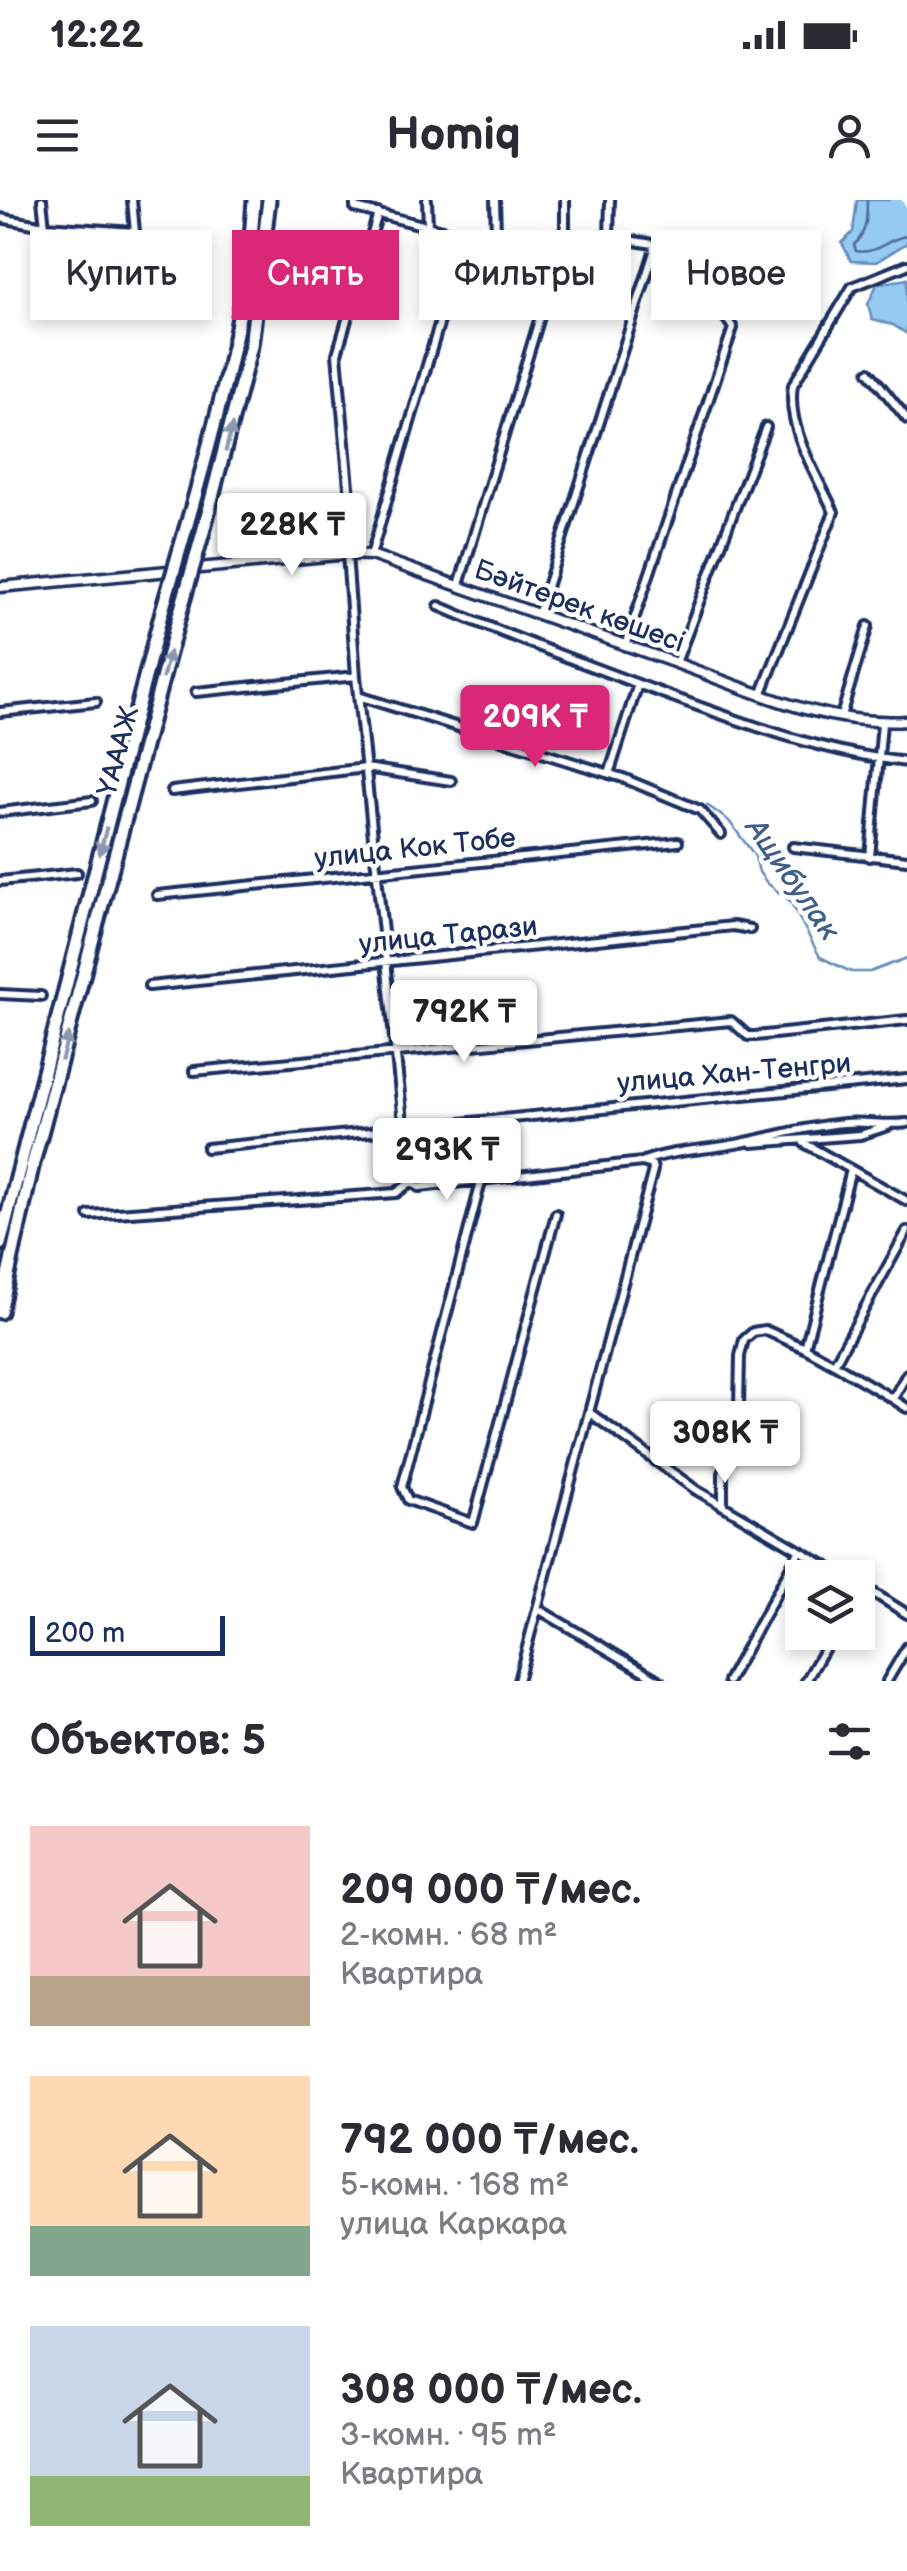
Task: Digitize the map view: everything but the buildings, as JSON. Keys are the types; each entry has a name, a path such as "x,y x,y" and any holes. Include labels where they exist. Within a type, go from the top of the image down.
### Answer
{"highway":[{"name":"ҮАААЖ","path":"0,1244 162,611 224,395 236,342 254,200"},
{"name":"ҮАААЖ","path":"0,1312 32,1167 251,346 269,200"}],"street":[{"path":"42,200 45,226"},
{"path":"0,218 45,226 135,232 132,200"},
{"path":"355,200 355,208 450,230"},
{"path":"427,200 428,226"},
{"path":"496,200 496,230"},
{"path":"565,200 565,230"},
{"path":"610,200 610,230"},
{"path":"373,230 378,213"},
{"path":"538,612 654,252 652,244 631,240"},
{"path":"761,695 834,512 795,426 790,402 793,385 852,287 907,265"},
{"path":"347,320 337,354 356,676 402,1128 411,1182 419,1187 481,1182 642,1162 667,1153 736,1144 860,1136 891,1125"},
{"path":"371,555 440,320"},
{"path":"459,585 539,320"},
{"path":"625,646 732,328 727,320"},
{"path":"870,372 907,419"},
{"path":"676,663 766,427"},
{"name":"Бәйтерек көшесі","path":"0,587 371,555 761,695 840,716 882,723 907,722"},
{"path":"439,606 518,640 780,736 907,762"},
{"path":"840,716 868,626"},
{"path":"196,692 356,676"},
{"path":"609,774 638,684"},
{"path":"358,696 609,774 700,810 721,834"},
{"path":"0,712 96,702"},
{"path":"870,857 882,723"},
{"path":"172,791 366,768 451,781"},
{"path":"0,812 92,801"},
{"name":"улица Кок Тобе","path":"157,895 678,842"},
{"path":"792,847 907,860"},
{"path":"0,881 78,873"},
{"name":"улица Тарази","path":"149,986 733,926 750,929"},
{"path":"0,994 42,996"},
{"path":"194,1071 730,1020 748,1036 755,1036 907,1020"},
{"name":"улица Хан-Тенгри","path":"207,1148 907,1078"},
{"path":"736,1144 804,1126 907,1123"},
{"path":"802,1142 907,1201"},
{"path":"520,1680 652,1176 652,1165 642,1162"},
{"path":"805,1348 852,1170"},
{"path":"89,1215 396,1193 411,1182"},
{"path":"481,1182 402,1488 408,1500 473,1523 556,1214"},
{"path":"834,1364 907,1231"},
{"path":"723,1506 723,1474 739,1407 740,1356 744,1340 754,1332 765,1330 805,1348 907,1408"},
{"path":"892,1399 907,1374"},
{"path":"590,1413 723,1506 814,1560"},
{"path":"728,1681 800,1552"},
{"path":"875,1595 907,1614"},
{"path":"538,1609 660,1681"},
{"path":"887,1681 907,1648"},
{"path":"806,1681 824,1650"}],"water":[{"path":"857,200 892,200 895,208 907,214 907,243 876,262 851,261 842,243 853,232"},
{"path":"907,279 907,334 893,325 872,320 868,304 877,284"}],"waterway":[{"path":"895,200 907,218"},
{"name":"Ащибулак","path":"707,805 729,821 755,856 767,883 790,901 820,957 851,972 870,972 907,958"}]}
